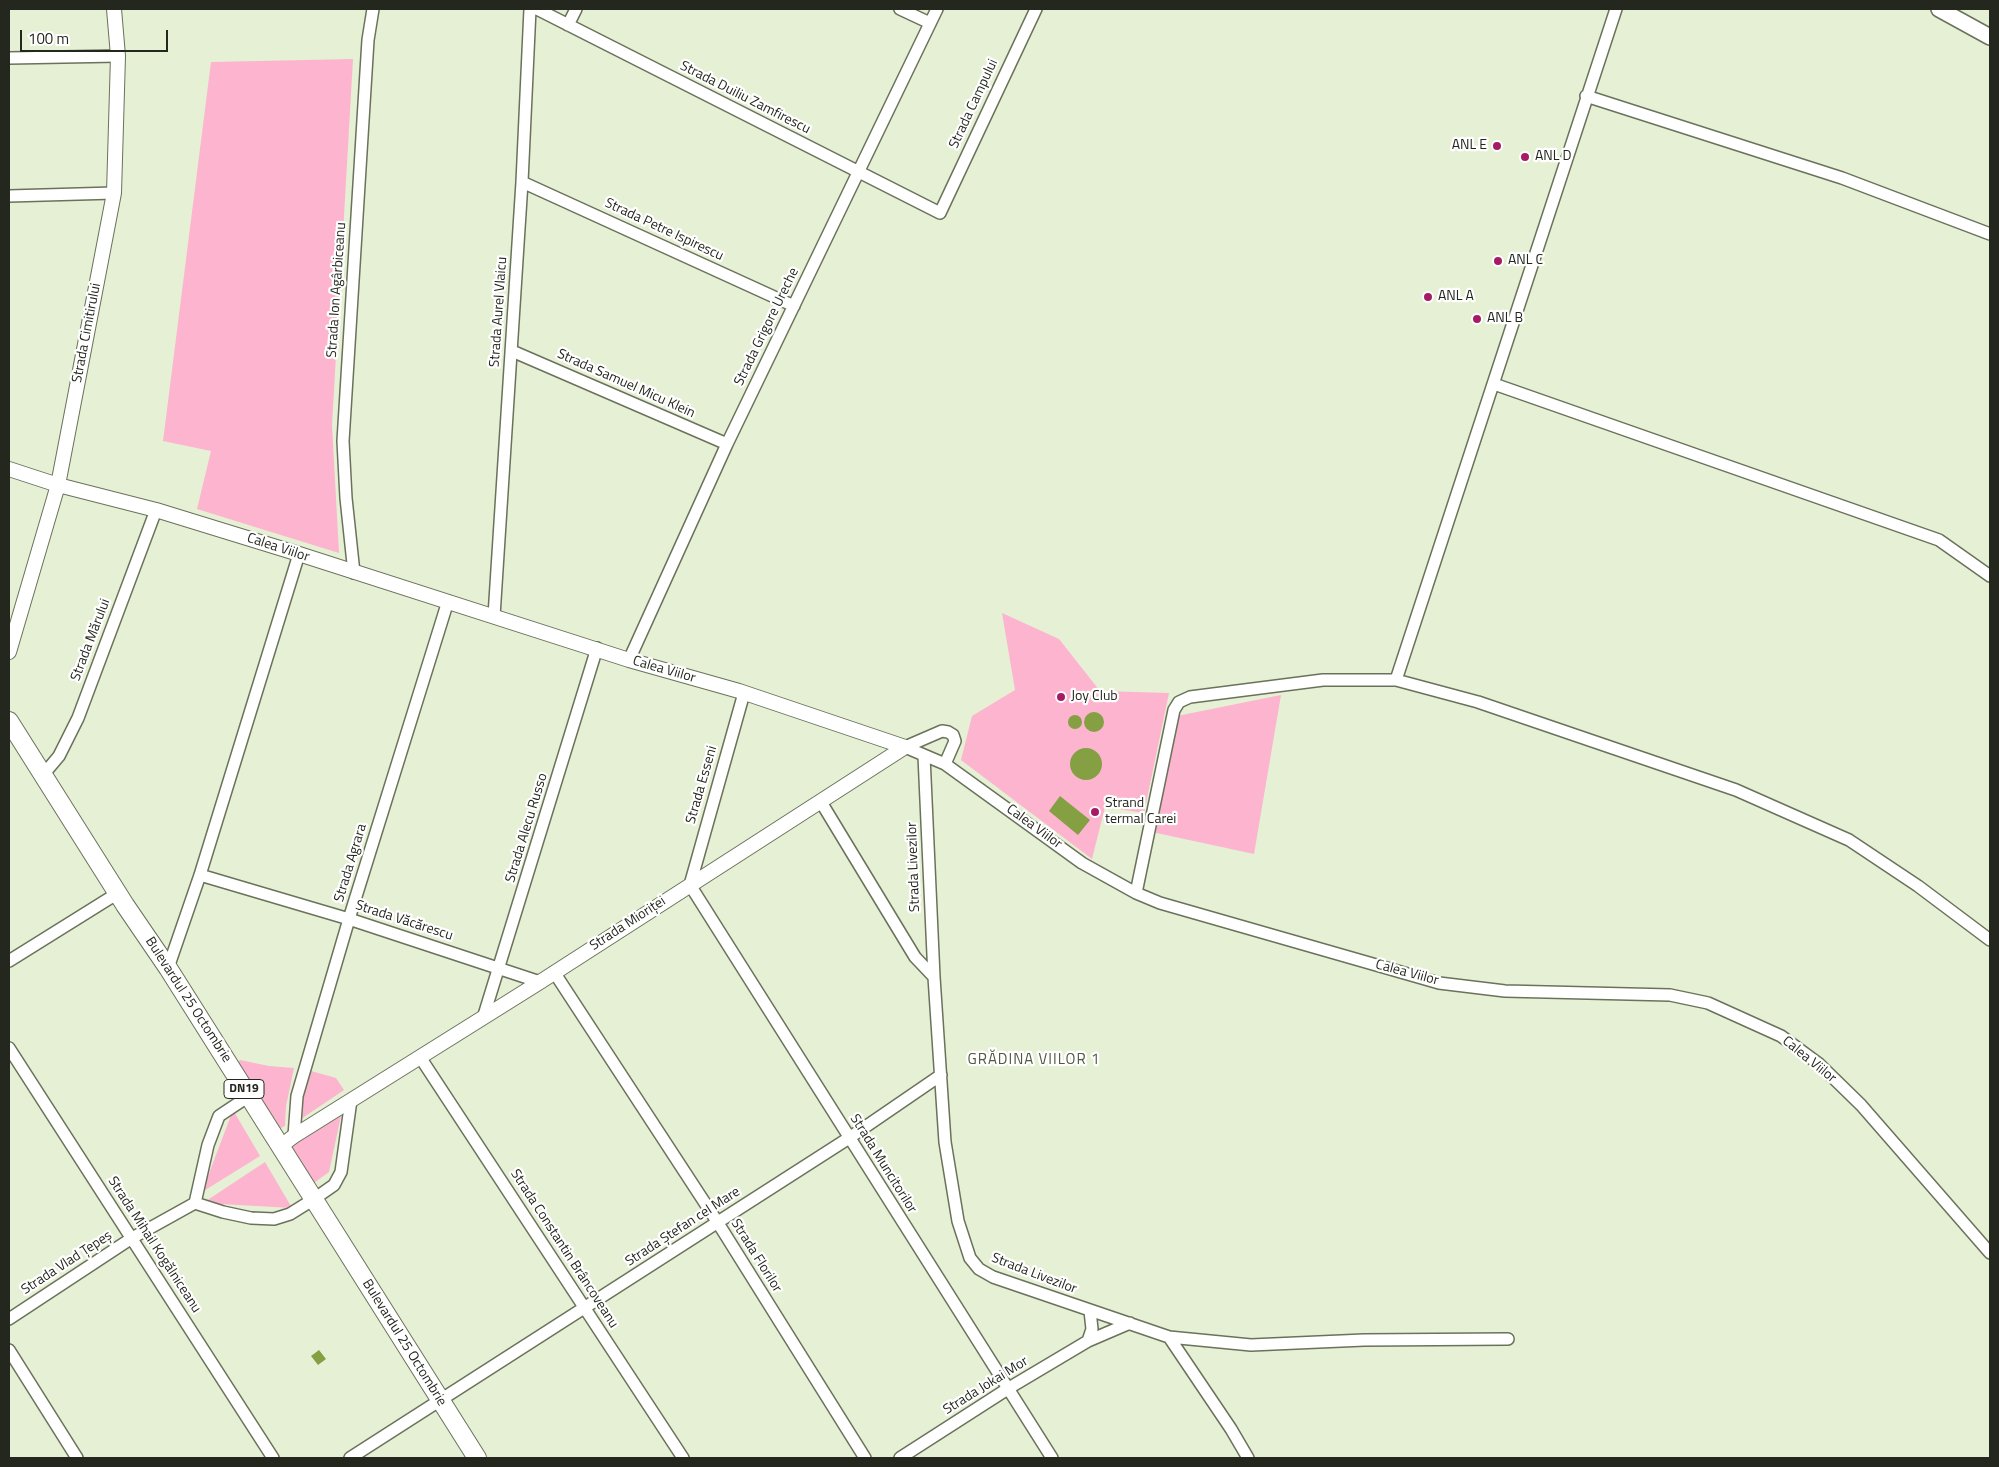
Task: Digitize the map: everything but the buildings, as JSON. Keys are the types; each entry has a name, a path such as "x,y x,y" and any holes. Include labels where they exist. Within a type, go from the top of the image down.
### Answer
{"main road":[{"path":"1939,9 1990,37"},
{"name":"Bulevardul 25 Octombrie","path":"9,721 249,1096 287,1141 314,1199 477,1458"}],"street":[{"name":"Strada Cimitirului","path":"9,651 58,485 114,194 118,56 114,9"},
{"name":"Strada Ion Agârbiceanu","path":"354,573 346,498 343,441 368,40 373,9"},
{"name":"Strada Aurel Vlaicu","path":"494,616 522,182 530,9"},
{"name":"Strada Duiliu Zamfirescu","path":"537,9 940,213"},
{"path":"568,25 576,9"},
{"path":"900,9 930,23"},
{"name":"Strada Grigore Ureche","path":"629,660 727,444 937,9"},
{"name":"Strada Campului","path":"940,213 1036,9"},
{"path":"1396,680 1616,9"},
{"path":"9,58 118,56"},
{"path":"1586,96 1842,178 1990,234"},
{"name":"Strada Petre Ispirescu","path":"522,182 794,306"},
{"path":"9,196 114,194"},
{"name":"Strada Samuel Micu Klein","path":"512,350 727,444"},
{"path":"1494,384 1939,540 1990,576"},
{"name":"Calea Viilor","path":"9,469 58,485 156,510 299,554 354,573 597,648 629,660 744,693 905,747 945,764 1082,862 1136,893 1160,904 1439,982 1505,992 1670,995 1708,1003 1781,1036 1819,1064 1861,1105 1990,1253"},
{"name":"Strada Mărului","path":"43,775 58,756 78,718 156,510"},
{"path":"168,968 200,875 299,554"},
{"name":"Strada Agrara","path":"287,1141 297,1096 349,920 448,601"},
{"name":"Strada Alecu Russo","path":"484,1015 597,648"},
{"path":"1136,893 1174,710 1179,702 1190,697 1323,680 1396,680 1478,702 1736,790 1849,840 1918,886 1990,940"},
{"name":"Strada Esseni","path":"690,885 744,693"},
{"path":"905,747 942,731 948,732 953,735 955,741 945,764"},
{"name":"Strada Mioriței","path":"287,1141 484,1015 540,982 905,747"},
{"name":"Strada Livezilor","path":"924,756 934,977 945,1142 958,1221 970,1258 979,1269 993,1277 1169,1338 1251,1345 1364,1340 1508,1339"},
{"name":"Strada Livezilor","path":"821,802 915,957 934,977"},
{"name":"Strada Văcărescu","path":"200,875 349,920 540,982"},
{"name":"Strada Muncitorilor","path":"690,885 1052,1458"},
{"path":"9,961 118,893"},
{"name":"Strada Florilor","path":"554,972 718,1223 865,1458"},
{"name":"Strada Mihail Kogălniceanu","path":"9,1048 273,1458"},
{"name":"Strada Constantin Brâncoveanu","path":"420,1056 683,1458"},
{"name":"Strada Ștefan cel Mare","path":"350,1458 718,1223 849,1138 941,1075"},
{"path":"249,1096 219,1116 208,1146 195,1203 251,1218 274,1219 290,1214 334,1185 341,1172 351,1100"},
{"name":"Strada Vlad Țepeș","path":"9,1319 132,1238 195,1203"},
{"path":"1088,1341 1092,1329 1090,1311"},
{"name":"Strada Jokai Mor","path":"900,1458 1009,1388 1088,1341 1130,1324"},
{"path":"1169,1338 1231,1429 1248,1458"},
{"path":"9,1350 77,1458"}],"shaded area":[{"path":"353,59 332,425 339,553 197,509 211,451 163,441 211,62"},
{"name":"Strand termal Carei","path":"1002,613 1059,639 1100,691 1169,693 1144,813 1105,807 1092,859 961,760 972,716 1015,690"},
{"path":"1281,695 1254,854 1152,832 1177,716"},
{"path":"1094,712 1101,715 1104,722 1101,729 1094,732 1087,729 1084,722 1087,715"},
{"path":"1075,715 1080,717 1082,722 1080,727 1075,729 1070,727 1068,722 1070,717"},
{"path":"1086,748 1097,753 1102,764 1097,775 1086,780 1075,775 1070,764 1075,753"},
{"path":"1060,796 1090,820 1078,835 1049,811"},
{"path":"240,1060 269,1066 294,1068 286,1106 285,1126 279,1129 237,1063"},
{"path":"304,1069 336,1078 344,1090 298,1121"},
{"path":"233,1110 260,1156 202,1192"},
{"path":"342,1111 329,1172 314,1183 288,1144"},
{"path":"265,1162 292,1208 203,1203"},
{"path":"319,1350 326,1359 318,1365 311,1356"}],"place":[{"name":"ANL E","path":"1497,146"},
{"name":"ANL D","path":"1525,157"},
{"name":"ANL C","path":"1498,261"},
{"name":"ANL A","path":"1428,297"},
{"name":"ANL B","path":"1477,319"},
{"name":"Joy Club","path":"1061,697"},
{"name":"Strand termal Carei","path":"1095,812"}],"district":[{"name":"GRĂDINA VIILOR 1","path":"1034,1060"}]}
